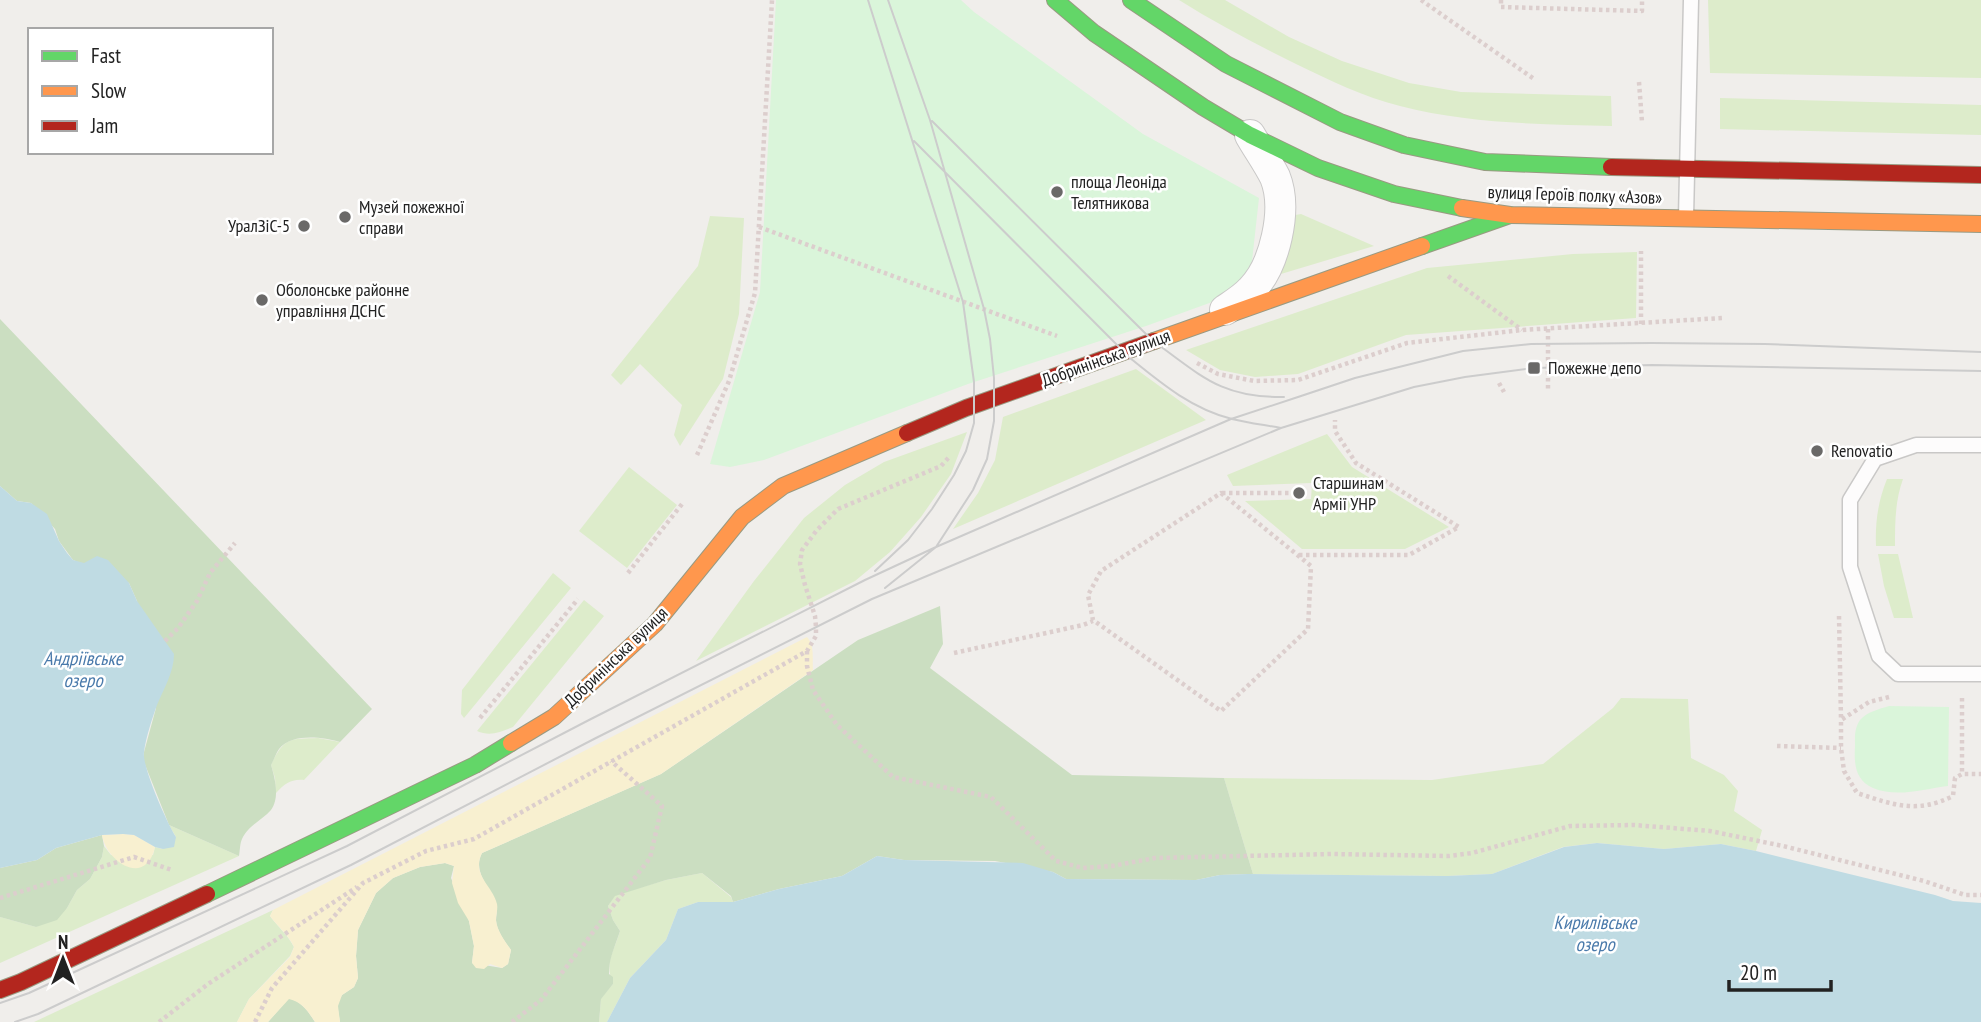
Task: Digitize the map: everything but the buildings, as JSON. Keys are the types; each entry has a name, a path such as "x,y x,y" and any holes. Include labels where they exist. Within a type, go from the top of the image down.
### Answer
{"main road":[{"name":"вулиця Героїв полку «Азов»","path":"1055,0 1094,33 1203,107 1250,135 1318,168 1394,194 1510,215 1981,224"},
{"name":"вулиця Героїв полку «Азов»","path":"1131,0 1226,64 1340,122 1404,145 1485,162 1581,167 1981,176"},
{"name":"Добринінська вулиця","path":"0,990 340,831 486,758 554,717 655,624 741,517 783,486 966,408 1510,215"}],"street":[{"name":"Добринінська вулиця","path":"1215,318 1252,289 1268,263 1280,228 1281,201 1275,178 1250,135"}],"lane":[{"path":"1686,219 1690,0"},
{"path":"1981,445 1916,445 1875,458 1850,500 1850,567 1879,656 1898,674 1981,674"}],"path":[{"path":"697,455 729,381 755,293 772,0"},
{"path":"1420,0 1534,79"},
{"path":"1502,0 1501,6 1642,11 1642,0"},
{"path":"1639,82 1642,122"},
{"path":"759,227 1067,340"},
{"path":"1641,324 1642,245"},
{"path":"1444,273 1522,330"},
{"path":"1187,358 1218,374 1242,379 1298,380 1407,343 1522,330 1722,318"},
{"path":"1548,329 1548,390"},
{"path":"1499,383 1504,392"},
{"path":"159,1022 208,985 363,883 426,851 474,839 807,651 816,636 816,627 800,564 802,550 838,509 940,466 953,453 961,438 966,408"},
{"path":"1298,555 1409,555 1458,527 1356,463 1335,430 1335,420"},
{"path":"1221,493 1311,566 1308,629 1221,711 1093,620 1088,595 1101,570 1221,493 1290,493"},
{"path":"628,573 682,505"},
{"path":"165,641 178,628 197,601 210,573 235,543"},
{"path":"1850,567 1838,578 1842,748 1844,771 1857,793 1888,803 1915,807 1937,804 1953,796 1955,778 1962,774 1981,774"},
{"path":"473,727 578,598"},
{"path":"954,653 1083,625 1093,620"},
{"path":"807,651 807,666 813,690 837,724 893,777 991,797 1056,861 1083,868 1155,858 1332,854 1449,856 1472,853 1570,826 1634,825 1710,831 1771,843 1924,881 1965,895 1981,895"},
{"path":"1842,720 1869,702 1886,697"},
{"path":"1962,698 1962,774"},
{"path":"1777,746 1842,748"},
{"path":"512,1022 541,1000 650,858 662,806 611,761"},
{"path":"0,898 134,857 173,871"},
{"path":"255,1022 272,988 363,883"}],"green space":[{"path":"776,0 961,0 1143,134 1259,198 1252,261 1246,274 1226,297 1146,326 968,384 764,460 730,467 710,464 760,292"},
{"path":"1179,0 1225,0 1289,37 1342,61 1409,83 1461,92 1611,96 1612,126 1479,120 1426,112 1387,102 1347,88 1296,64"},
{"path":"1708,0 1981,0 1981,78 1710,73"},
{"path":"1720,98 1981,105 1981,135 1720,129"},
{"path":"1301,214 1374,246 1281,274 1291,237 1290,216"},
{"path":"710,216 744,218 739,314 723,379 680,446 674,435 682,405 640,364 621,385 611,375 698,266"},
{"path":"1637,252 1636,318 1406,335 1298,374 1255,377 1220,370 1186,350 1427,268 1573,254"},
{"path":"0,319 372,709 340,742 299,738 291,740 279,749 271,765 276,788 274,805 245,834 239,856 169,825 144,762 144,752 156,708 137,601 129,583 73,560 59,541 55,529 31,503 17,501 0,486"},
{"path":"1136,369 1206,420 953,529 978,493 995,460 1003,417"},
{"path":"967,432 951,474 921,517 890,552 855,581 696,661 804,518 845,485 884,462"},
{"path":"1327,434 1352,467 1449,527 1405,549 1302,549 1245,501 1311,499 1312,483 1233,486 1227,475"},
{"path":"629,467 677,505 627,568 579,531"},
{"path":"1887,479 1903,479 1895,520 1895,546 1876,546 1878,512"},
{"path":"1878,554 1898,554 1913,618 1894,618"},
{"path":"553,573 571,588 464,718 461,714 462,690"},
{"path":"584,600 604,616 513,727 491,734 477,731"},
{"path":"940,606 943,644 930,668 1072,775 1224,778 1253,874 1220,875 1196,880 1066,879 1053,872 995,861 904,860 877,856 842,876 733,902 731,896 702,873 666,880 615,896 608,906 620,931 609,968 613,984 601,999 599,1022 340,1022 337,1004 342,995 354,987 358,978 358,930 376,893 393,878 420,867 445,863 454,866 451,878 469,921 474,946 472,963 502,968 508,964 511,950 498,929 496,904 480,873 479,860 482,853 661,774 858,640"},
{"path":"1621,698 1688,699 1691,758 1724,775 1738,791 1734,811 1762,830 1756,851 1721,844 1664,849 1597,843 1563,847 1492,874 1253,874 1224,778 1432,780 1543,764 1613,708"},
{"path":"1889,706 1949,707 1948,786 1891,792 1873,788 1862,781 1855,759 1857,727 1866,715"},
{"path":"318,738 340,742 304,780 288,783 276,793 271,765 280,749 289,741"},
{"path":"169,825 239,856 0,963 0,917 36,927 67,908 77,890 90,879 102,857 104,846 111,855 153,855 155,847 163,849 176,837"},
{"path":"102,835 102,857 90,879 77,890 57,920 36,927 0,917 0,868 37,860 56,848"},
{"path":"702,873 731,897 733,902 698,902 678,909 666,940 630,978 607,1022 599,1022 601,998 613,984 609,969 620,931 608,906 615,895"},
{"path":"273,910 270,916 294,947 290,956 249,999 237,1022 34,1022"},
{"path":"289,998 301,1004 315,1022 268,1022"}],"sand":[{"path":"807,637 812,648 813,670 661,774 482,853 479,868 497,904 498,928 511,950 508,964 502,968 490,964 484,969 476,968 472,963 474,946 469,921 458,903 452,883 454,866 445,863 420,867 393,878 376,893 358,930 358,978 354,987 342,995 338,1006 340,1022 315,1022 301,1005 289,999 268,1022 237,1022 249,999 290,957 294,947 270,916 273,910"},
{"path":"102,835 134,835 155,847 144,866 136,868 119,862 105,845"}],"water":[{"name":"Андріївське озеро","path":"0,486 17,501 31,503 47,514 59,541 73,560 84,563 97,556 108,560 129,583 137,601 174,654 170,674 153,716 144,759 161,808 176,837 174,847 155,847 134,835 102,835 56,848 37,860 0,868"},
{"name":"Кирилівське озеро","path":"1597,843 1664,849 1721,844 1953,901 1981,903 1981,1022 607,1022 630,978 666,940 678,909 698,902 733,902 842,876 877,856 904,860 1023,863 1066,879 1196,880 1220,875 1248,874 1447,876 1492,874 1564,847"}],"tram line":[{"path":"868,0 963,302 974,382 974,423 966,451 954,475 908,540 875,571"},
{"path":"885,588 936,547 973,490 987,459 994,421 994,378 984,309 930,120 888,0"},
{"path":"932,121 1153,341 1199,374 1227,389 1284,397"},
{"path":"914,141 1130,358 1154,377 1191,402 1217,415 1281,428"},
{"path":"0,1003 29,993 347,846 589,720 865,580 936,547 1231,419 1355,378 1463,351 1531,344 1765,344 1981,352"},
{"path":"15,1022 38,1014 351,865 872,599 1281,428 1414,387 1534,368 1652,365 1981,371"}],"traffic: fast":[{"path":"1055,0 1094,33 1203,107 1250,135 1318,168 1394,194 1462,208"},
{"path":"1131,0 1226,64 1340,122 1404,145 1485,162 1611,167"},
{"path":"1422,246 1510,215"},
{"path":"207,894 475,765 511,743"}],"traffic: slow":[{"path":"1462,208 1510,215 1981,224"},
{"path":"1154,341 1422,246"},
{"path":"511,743 554,717 655,624 742,517 783,486 907,433"}],"traffic: jam":[{"path":"1611,167 1981,175"},
{"path":"907,433 966,408 1154,341"},
{"path":"0,990 207,894"}],"place":[{"name":"площа Леоніда Телятникова","path":"1057,192"},
{"name":"Музей пожежної справи","path":"345,217"},
{"name":"УралЗіС-5","path":"304,226"},
{"name":"Оболонське районне управління ДСНС","path":"262,300"},
{"name":"Пожежне депо","path":"1534,368"},
{"name":"Renovatio","path":"1817,451"},
{"name":"Старшинам Армії УНР","path":"1299,493"}]}
